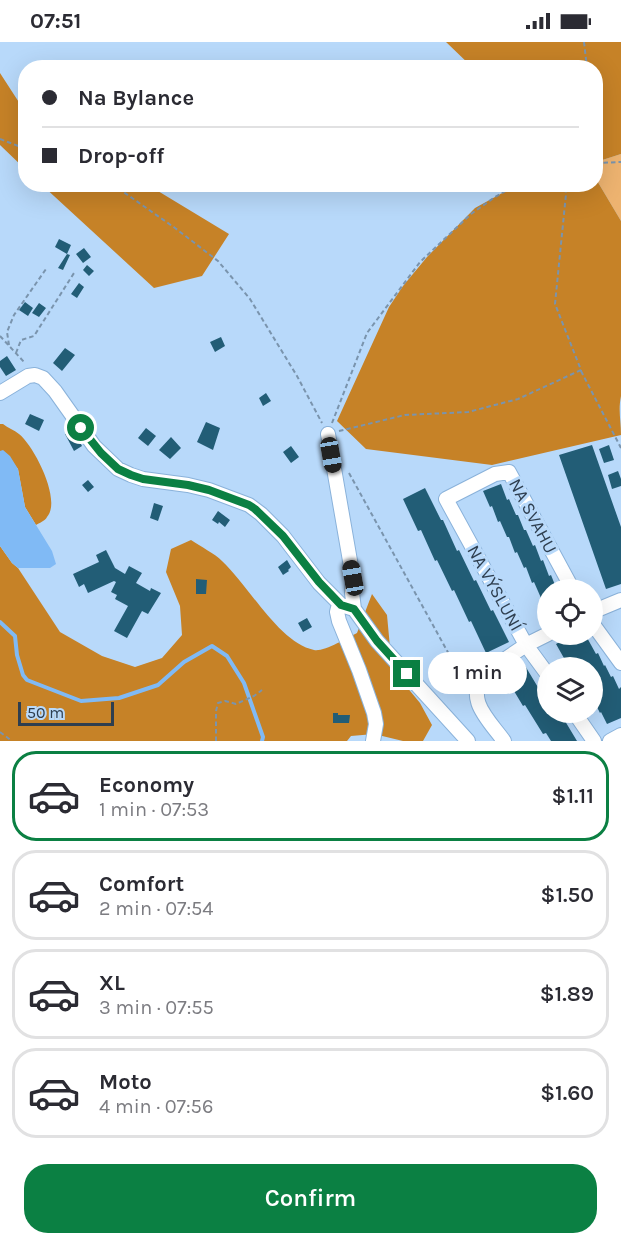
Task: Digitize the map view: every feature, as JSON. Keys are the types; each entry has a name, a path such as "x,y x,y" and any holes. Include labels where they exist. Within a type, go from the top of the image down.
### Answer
{"street":[{"path":"0,393 28,376 43,378 50,384 94,446 118,469 143,479 209,490 255,509 283,536 319,582 348,607 468,741"},
{"path":"328,434 353,578 348,607"},
{"name":"NA SVAHU","path":"446,499 495,474 509,472 567,579"},
{"name":"NA VÝSLUNÍ","path":"446,499 526,645 537,660"},
{"path":"603,607 621,600"},
{"path":"348,607 337,612 374,713 376,724 373,741"},
{"path":"603,638 621,663"},
{"path":"504,741 479,707 476,696 477,687 480,678 485,673 537,640"},
{"path":"582,723 594,741"},
{"path":"610,741 621,735"}],"path":[{"path":"584,42 586,60"},
{"path":"0,139 18,147"},
{"path":"603,163 621,162"},
{"path":"123,192 218,261 250,299 297,376 328,434"},
{"path":"328,434 367,333 420,262 471,214 504,192"},
{"path":"566,192 555,304 581,370 621,448"},
{"path":"9,345 7,332 14,315 46,269"},
{"path":"16,353 21,340 34,336 74,273"},
{"path":"0,336 34,375"},
{"path":"328,434 405,415 468,412 518,399 581,370"},
{"path":"345,466 461,676 477,687"},
{"path":"216,741 218,703 225,700 236,704 262,690"},
{"path":"0,732 12,741"}],"shaded area":[{"path":"446,42 621,42 621,154 603,160 603,60 465,60"},
{"path":"0,73 18,101 18,162 0,145"},
{"path":"621,154 621,221 603,191 603,160"},
{"path":"603,191 621,221 621,435 492,465 366,449 337,421 389,307 427,257 475,208 504,192"},
{"path":"50,192 160,192 229,234 202,276 154,288"},
{"path":"0,424 25,440 38,461 49,486 51,509 46,518 36,525 25,507 18,469 3,451 0,451"},
{"path":"191,540 222,561 289,637 314,650 329,647 357,633 372,594 387,615 392,669 420,703 432,725 423,741 403,741 374,734 351,736 347,741 0,741 0,546 18,568 60,632 102,656 135,667 162,658 182,635 180,606 166,572 171,549"}],"water":[{"path":"3,450 18,469 25,507 52,551 56,564 50,568 18,568 0,546 0,451"}],"building":[{"path":"59,239 71,245 67,254 55,247"},
{"path":"84,248 91,257 83,263 76,254"},
{"path":"67,254 70,255 63,270 58,268"},
{"path":"87,265 94,271 89,276 83,270"},
{"path":"79,283 84,287 77,298 71,294"},
{"path":"25,302 33,308 28,316 19,310"},
{"path":"39,303 46,308 39,317 32,313"},
{"path":"221,337 225,346 215,352 210,342"},
{"path":"65,348 75,355 62,371 53,363"},
{"path":"7,356 16,370 6,376 0,367 0,361"},
{"path":"266,393 271,401 263,406 259,398"},
{"path":"30,414 44,420 39,431 25,424"},
{"path":"206,422 220,428 213,450 197,442"},
{"path":"146,428 156,436 148,446 138,438"},
{"path":"73,429 82,446 74,451 65,434"},
{"path":"171,437 181,448 170,459 159,450"},
{"path":"592,445 621,527 621,584 606,589 559,455"},
{"path":"609,445 614,460 604,463 599,449"},
{"path":"291,446 299,457 291,463 283,452"},
{"path":"618,471 621,486 612,489 608,475"},
{"path":"88,480 94,487 88,492 82,485"},
{"path":"501,484 507,500 509,499 553,579 537,579 537,589 534,582 532,583 526,567 524,568 517,552 515,553 509,537 500,521 498,522 483,491"},
{"path":"425,488 457,551 459,550 509,642 486,653 454,590 452,591 437,560 435,561 421,530 418,531 403,499"},
{"path":"154,503 163,506 158,521 150,518"},
{"path":"218,511 230,520 225,527 212,520"},
{"path":"106,550 115,568 125,574 129,566 142,573 136,583 150,591 151,588 161,593 148,614 142,611 127,638 114,631 128,606 115,599 117,595 111,592 116,582 88,593 84,584 79,587 73,574 99,562 96,555"},
{"path":"287,560 291,567 283,575 278,567"},
{"path":"196,579 207,580 206,594 196,594"},
{"path":"307,618 312,627 303,632 298,623"},
{"path":"557,645 591,645 600,657 563,657"},
{"path":"524,664 537,686 537,723 566,723 577,741 551,741 546,733 543,734 505,676"},
{"path":"603,664 611,677 613,676 619,689 621,687 621,718 607,724 603,716"},
{"path":"333,713 350,715 349,723 333,723"}],"waterway":[{"path":"0,622 15,636 17,655 23,675 27,680 81,701 119,698 158,685 184,662 212,646 227,656 244,683 263,737 262,741"}],"route":[{"path":"81,428 94,446 118,469 143,479 209,490 255,509 283,536 319,582 341,605 354,609 377,641 407,674"}]}
